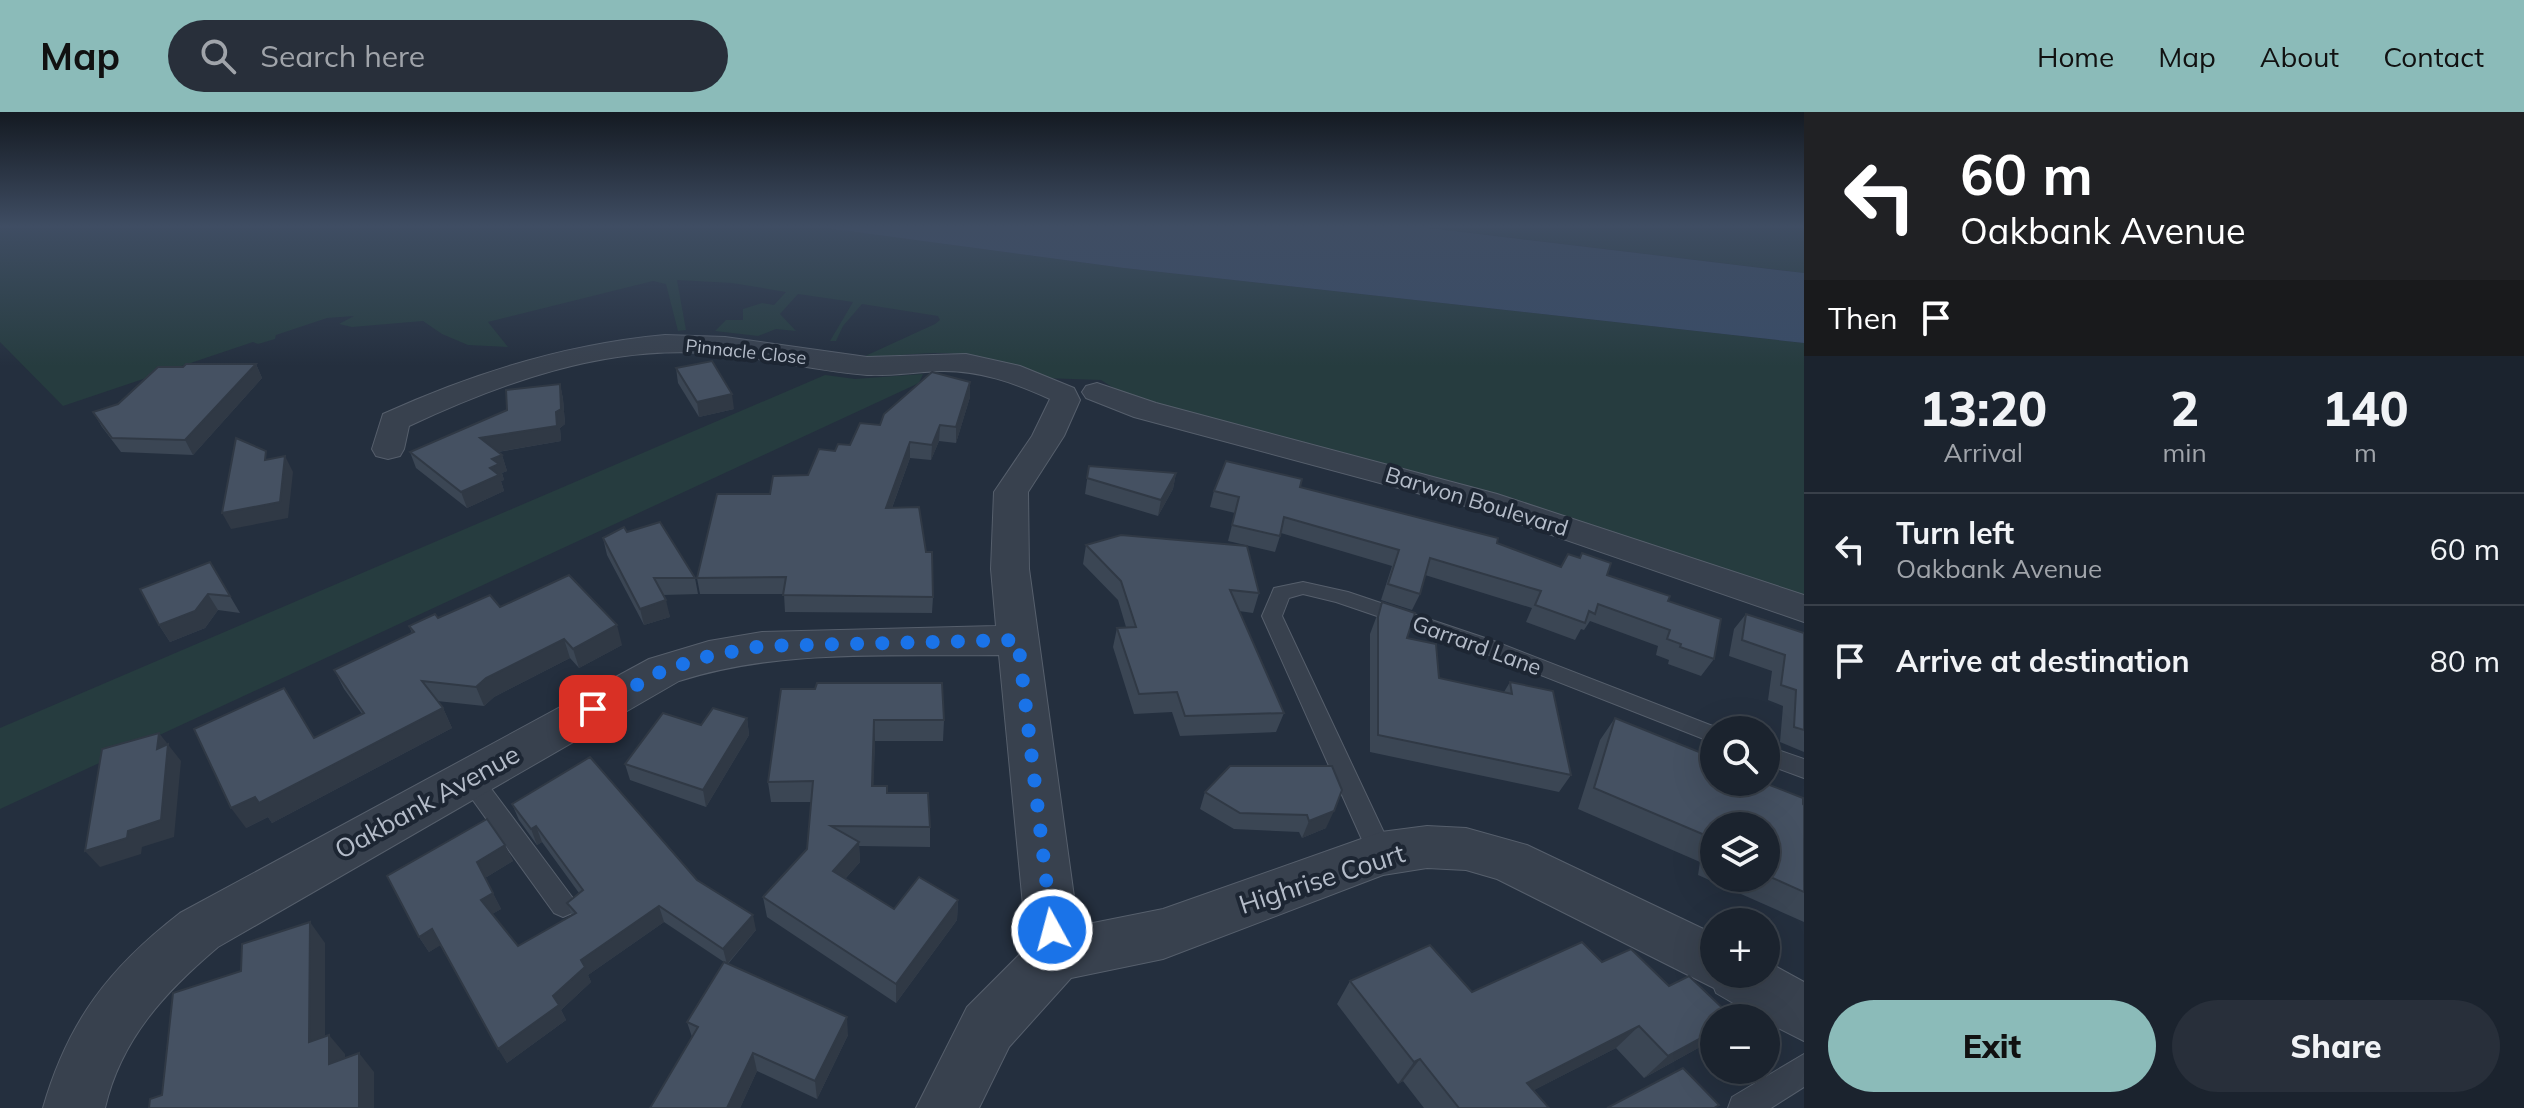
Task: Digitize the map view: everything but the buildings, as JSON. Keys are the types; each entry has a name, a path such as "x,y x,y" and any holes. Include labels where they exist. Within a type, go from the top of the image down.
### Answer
{"street":[{"name":"Pinnacle Close","path":"382,430 452,394 515,372 570,358 670,345 707,344 877,366 952,362 1013,374 1076,402"},
{"name":"Barwon Boulevard","path":"1076,402 1145,410 1485,501 1804,609"},
{"path":"947,1108 988,1027 1055,956 1010,569 1011,492 1076,402"},
{"name":"Oakbank Avenue","path":"74,1108 78,1088 98,1040 126,996 160,960 199,930 664,670 709,656 762,646 1018,640"},
{"name":"Highrise Court","path":"1055,956 1163,934 1381,854 1427,847 1466,849 1509,860 1700,955"},
{"path":"1760,988 1804,1013"}],"lane":[{"name":"Garrard Lane","path":"1381,854 1272,616 1281,593 1303,588 1341,597 1484,645 1700,729"},
{"path":"1780,760 1804,769"},
{"path":"470,778 563,905"},
{"path":"1743,1108 1804,1069"}],"green space":[{"path":"0,273 1174,273 1804,343 1804,595 1462,484 1123,394 1101,380 1042,378 1041,374 950,353 863,357 935,324 940,320 938,316 862,304 843,326 836,341 830,341 853,302 798,294 780,314 796,331 776,329 758,336 715,331 726,320 743,320 743,309 762,303 774,305 786,292 732,283 677,280 686,330 678,331 666,284 653,281 488,322 508,347 468,345 442,334 423,321 352,327 339,324 354,316 327,318 276,335 275,339 258,344 253,342 63,406 0,342"},
{"path":"923,374 919,383 0,809 0,728 825,375 855,379"}],"water":[{"path":"1174,273 1804,273 1804,343"}],"route":[{"path":"593,709 664,670 709,656 762,646 1018,640 1052,930"}]}
